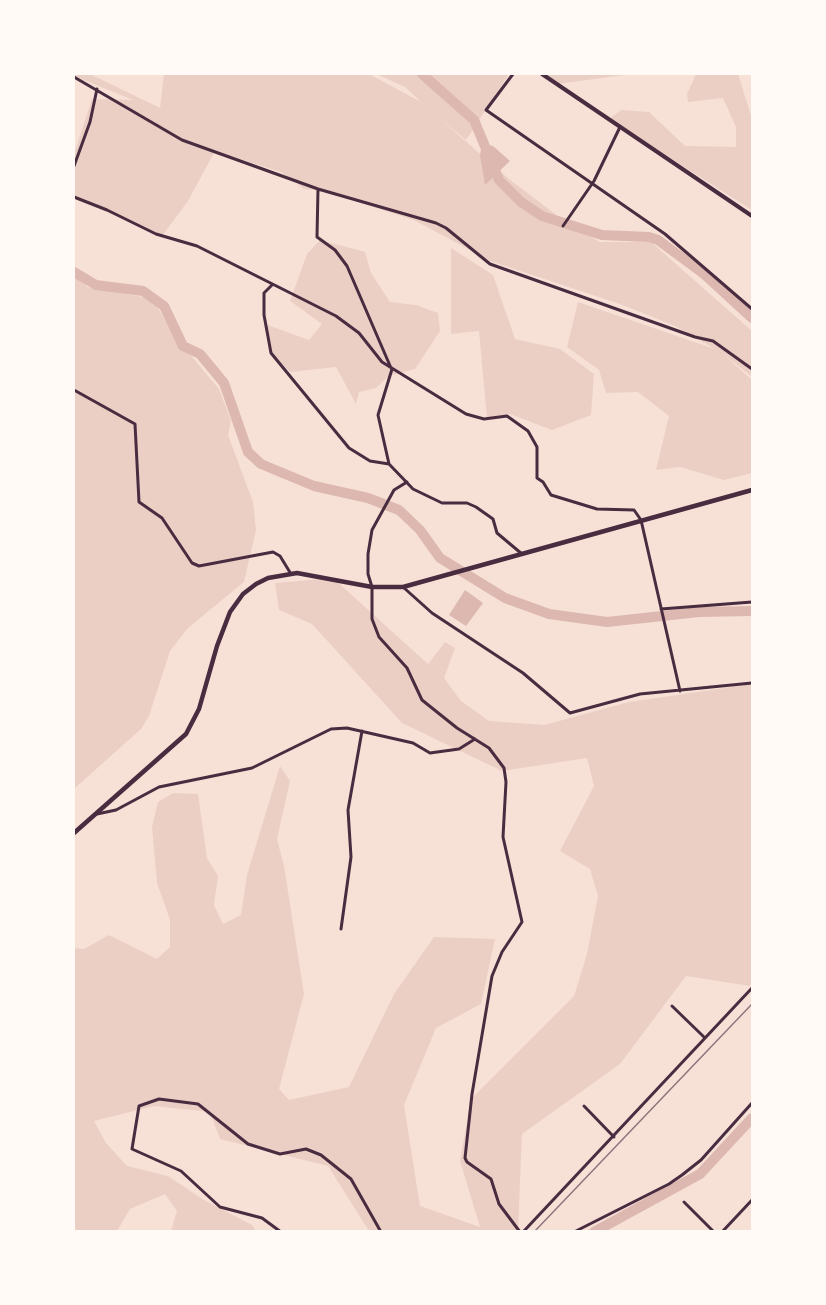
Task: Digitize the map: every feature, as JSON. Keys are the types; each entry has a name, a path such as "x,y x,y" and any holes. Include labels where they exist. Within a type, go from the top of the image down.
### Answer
{"main road":[{"path":"74,833 186,734 199,709 221,634 230,612 243,594 268,578 291,574 316,574 372,587 403,587 753,490"}],"street":[{"path":"513,74 486,110 665,234 753,309"},
{"path":"542,74 753,216"},
{"path":"74,77 182,140 318,189 436,223 446,228 490,264 695,337 713,341 753,369"},
{"path":"74,166 90,123 97,89"},
{"path":"563,226 591,184 620,127"},
{"path":"318,189 317,237 335,250 347,266 392,369 378,415 389,464 412,489 442,503 467,502 494,519 497,533 522,554"},
{"path":"74,197 156,234 197,246 261,276 272,285 291,292 343,321 359,333 372,354 392,369 466,414 484,419 507,417 528,430 537,447 537,478 543,482 551,495 597,509 634,510 641,520 680,692"},
{"path":"272,285 264,293 264,315 271,353 349,448 370,461 389,464"},
{"path":"74,390 135,424 140,502 162,518 192,563 199,566 273,552 280,556 291,574"},
{"path":"407,482 394,490 372,530 368,554 368,574 372,587 372,619 379,637 407,668 422,700 432,710 489,748 504,768 507,782 503,837 522,922 502,952 492,976 472,1094 465,1158 466,1162 491,1179 499,1204 521,1232 614,1137 656,1088 753,987"},
{"path":"403,587 432,613 523,673 570,713 589,710 640,694 680,692 753,683"},
{"path":"661,609 753,602"},
{"path":"95,815 116,810 159,787 252,768 326,730 346,728 413,742 430,753 459,748 475,739"},
{"path":"341,929 351,857 348,810 362,731"},
{"path":"672,1006 704,1037"},
{"path":"281,1232 262,1218 220,1208 181,1171 132,1149 140,1106 159,1099 198,1104 248,1144 280,1154 306,1149 321,1155 351,1179 381,1232"},
{"path":"574,1232 669,1184 682,1175 701,1160 753,1103"},
{"path":"584,1106 614,1137"},
{"path":"722,1232 753,1200"},
{"path":"684,1202 714,1232"}],"shaded area":[{"path":"74,74 90,74 160,108 164,74 369,74 421,102 405,87 376,74 509,74 466,140 439,118 509,179 567,223 600,242 651,242 752,331 752,377 722,353 752,380 752,473 724,480 680,467 656,470 669,416 638,392 606,393 599,370 567,347 578,302 715,349 675,326 620,304 490,261 416,221 326,191 304,189 281,172 215,151 188,201 162,236 74,195 74,154 92,99 133,100 74,76"},
{"path":"542,74 632,74 557,84"},
{"path":"696,74 738,74 752,119 752,210 609,119 621,110 649,112 685,146 736,147 736,127 723,98 688,102 687,94"},
{"path":"482,144 493,146 510,161 485,185 480,155"},
{"path":"320,240 365,252 371,273 390,302 416,305 438,313 440,331 415,369 389,376 376,388 359,392 356,404 336,367 290,372 271,353 265,324 309,340 322,324 290,301 307,254"},
{"path":"451,248 493,275 515,339 560,349 594,374 591,415 552,430 510,414 487,418 479,331 451,334"},
{"path":"74,269 87,287 153,299 172,333 219,389 231,421 228,435 253,502 256,530 244,582 188,628 170,651 149,716 141,729 74,789"},
{"path":"333,578 428,664 445,642 455,648 444,678 461,701 489,721 544,725 629,702 752,684 752,982 750,986 686,976 620,1064 522,1134 518,1231 369,1231 328,1166 220,1139 210,1112 154,1106 94,1121 106,1143 127,1166 168,1176 204,1200 252,1225 256,1231 171,1231 177,1211 165,1194 130,1209 117,1231 74,1232 74,948 84,949 109,935 157,959 170,947 170,920 157,883 152,827 158,802 173,793 198,794 207,858 218,876 214,905 223,924 241,915 247,875 280,766 290,781 277,839 284,866 304,994 279,1089 289,1100 349,1087 394,994 434,937 495,939 481,1004 436,1028 404,1105 420,1206 480,1227 460,1161 471,1099 574,996 587,954 598,896 590,869 560,851 594,786 587,758 502,771 402,723 312,624 279,610 275,583"},
{"path":"465,590 483,603 466,626 449,615"}],"waterway":[{"path":"422,74 474,120 499,180 521,202 542,216 602,235 649,237 658,240 704,274 752,318"},
{"path":"74,272 96,285 143,291 164,306 183,346 200,354 224,383 248,452 261,464 314,486 368,498 399,510 420,530 440,558 505,598 549,614 607,622 699,612 752,611"},
{"path":"594,1232 700,1174 752,1118"}],"railway":[{"path":"534,1232 752,1004"}]}
